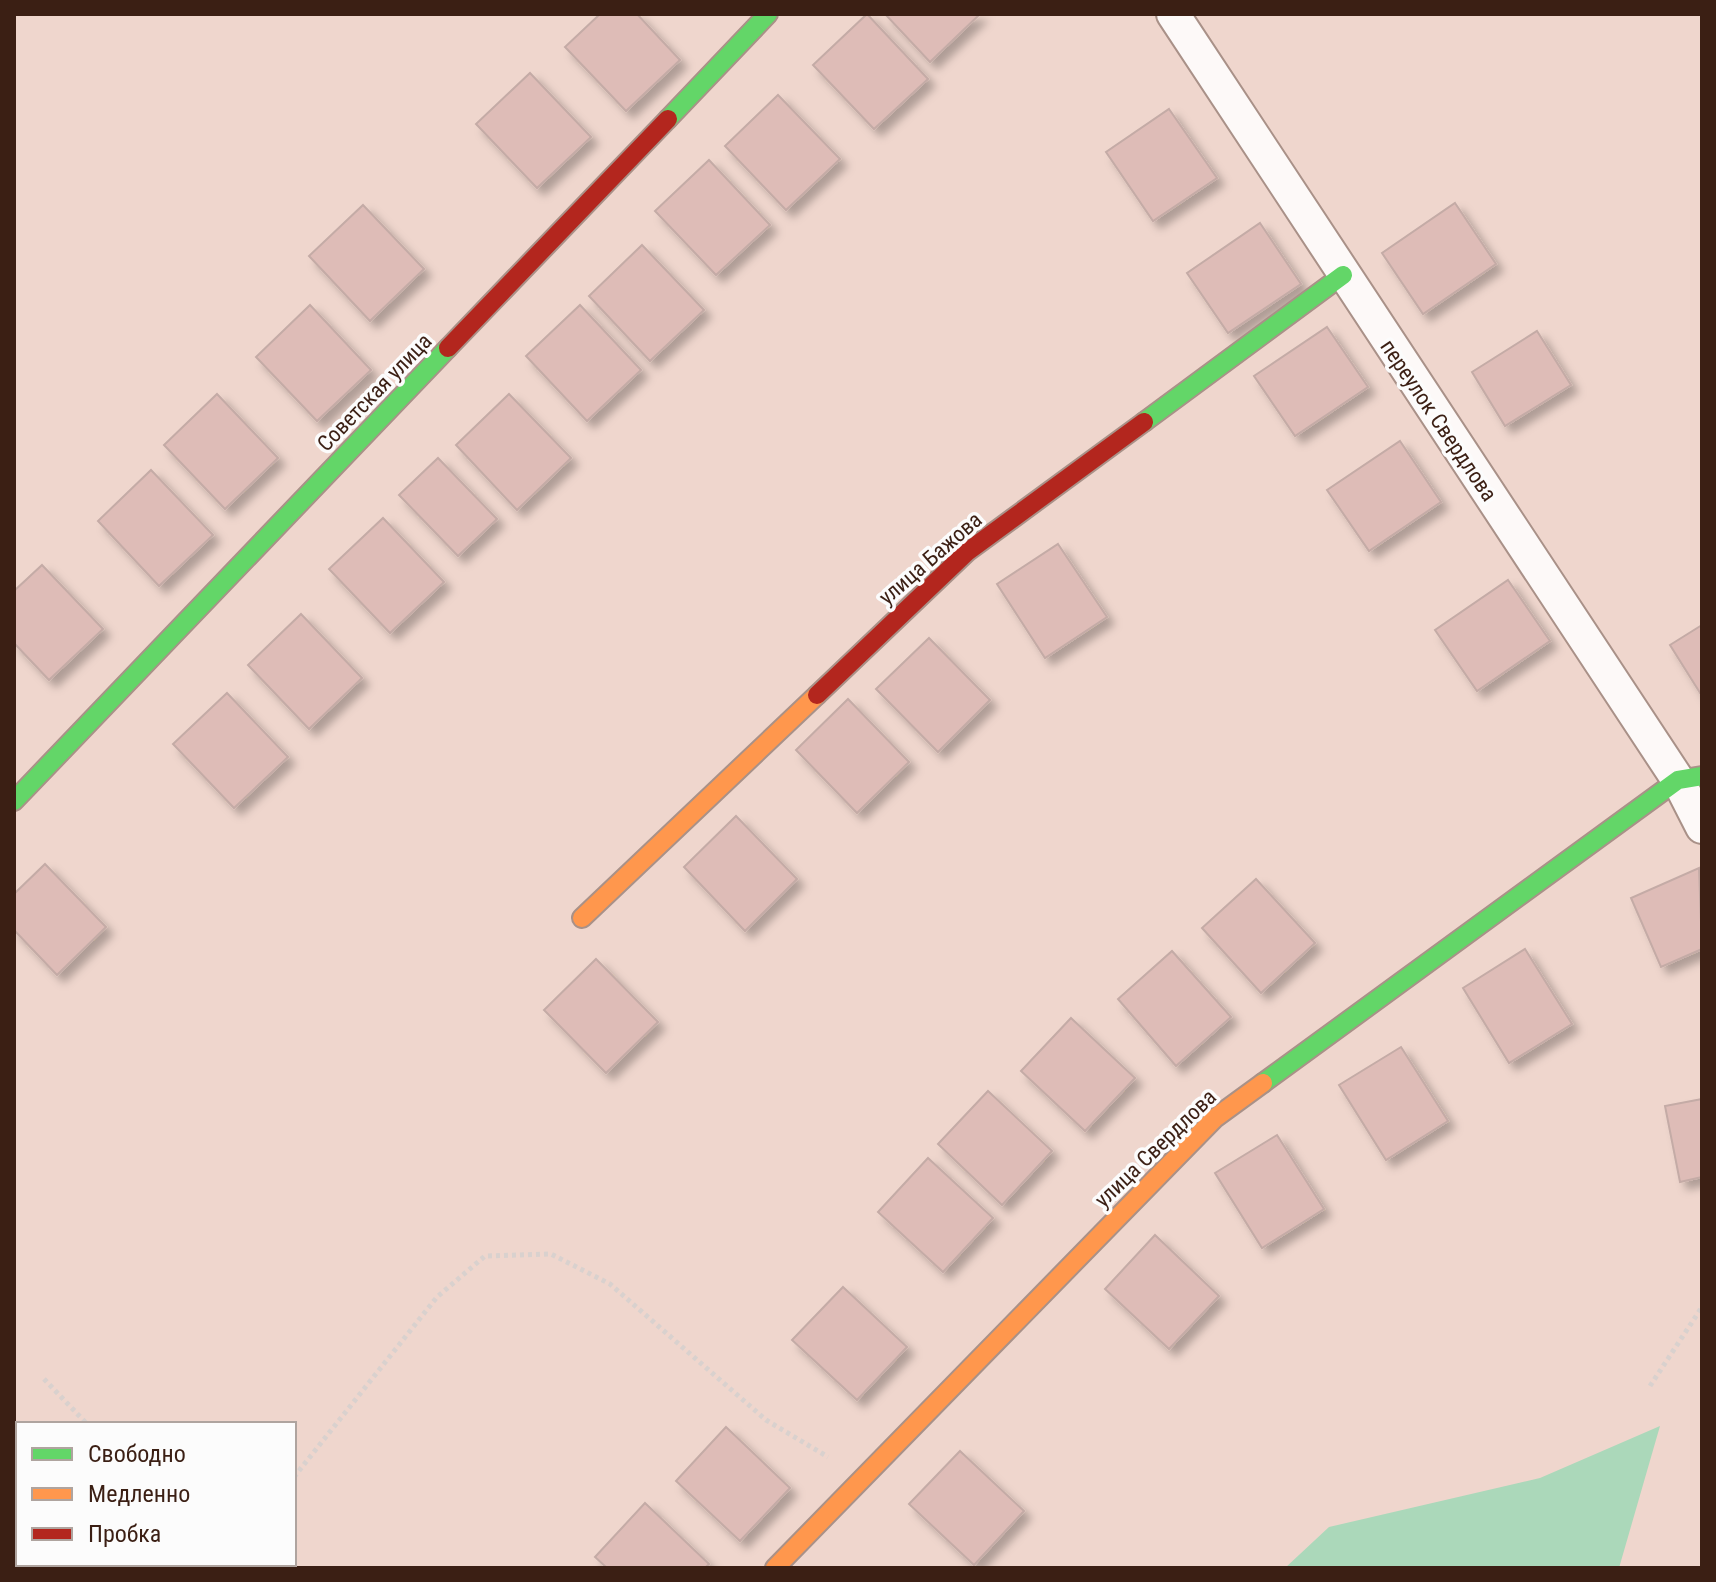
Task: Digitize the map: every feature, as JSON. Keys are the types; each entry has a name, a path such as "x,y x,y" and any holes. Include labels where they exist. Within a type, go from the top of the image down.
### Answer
{"street":[{"name":"Советская улица","path":"14,801 768,14"},
{"name":"переулок Свердлова","path":"1173,14 1343,275 1690,778 1702,827"},
{"name":"улица Бажова","path":"582,918 967,552 1343,275"},
{"name":"улица Свердлова","path":"775,1568 1215,1118 1690,778"}],"path":[{"path":"296,1474 437,1297 485,1256 551,1254 610,1284 766,1420 863,1478"},
{"path":"1650,1386 1702,1307"},
{"path":"44,1379 85,1422"}],"green space":[{"path":"1660,1426 1619,1568 1285,1568 1329,1527 1540,1478"}],"building":[{"path":"600,14 637,14 680,60 626,111 565,47"},
{"path":"867,14 928,79 874,129 813,65"},
{"path":"885,14 980,14 930,62"},
{"path":"530,73 591,137 537,188 476,124"},
{"path":"778,95 840,159 786,210 725,146"},
{"path":"1169,109 1217,178 1153,221 1106,152"},
{"path":"709,160 770,225 716,275 655,211"},
{"path":"1455,203 1496,264 1423,314 1382,253"},
{"path":"363,205 424,269 370,321 309,256"},
{"path":"1260,223 1301,284 1228,333 1187,273"},
{"path":"642,245 704,310 650,361 589,296"},
{"path":"310,305 371,370 317,421 256,357"},
{"path":"580,305 641,370 587,421 526,356"},
{"path":"1327,327 1368,387 1295,436 1254,376"},
{"path":"1537,331 1571,385 1505,426 1472,372"},
{"path":"217,394 278,458 225,509 164,445"},
{"path":"509,394 571,458 517,510 456,445"},
{"path":"1400,441 1441,502 1369,551 1327,490"},
{"path":"438,458 497,519 458,556 399,495"},
{"path":"151,470 213,535 159,586 98,521"},
{"path":"383,518 444,582 390,633 329,569"},
{"path":"1058,544 1107,617 1045,658 997,584"},
{"path":"42,565 103,629 49,680 14,643 14,591"},
{"path":"1508,580 1550,641 1477,691 1435,630"},
{"path":"301,614 362,678 309,729 248,665"},
{"path":"1702,625 1702,696 1670,645"},
{"path":"929,638 990,700 938,752 876,689"},
{"path":"227,693 288,757 234,808 173,744"},
{"path":"848,699 909,762 857,813 796,750"},
{"path":"736,816 797,879 745,931 684,867"},
{"path":"45,864 106,927 57,975 14,930 14,894"},
{"path":"1699,868 1702,949 1661,967 1631,898"},
{"path":"1256,879 1315,943 1261,993 1202,928"},
{"path":"1525,949 1572,1024 1509,1063 1463,988"},
{"path":"1172,951 1231,1017 1176,1066 1118,999"},
{"path":"596,959 658,1022 606,1073 544,1010"},
{"path":"1071,1018 1135,1078 1085,1131 1021,1071"},
{"path":"1401,1047 1448,1121 1386,1160 1339,1085"},
{"path":"988,1091 1052,1151 1002,1205 938,1144"},
{"path":"1702,1099 1702,1177 1680,1182 1665,1106"},
{"path":"1277,1135 1324,1209 1262,1248 1215,1173"},
{"path":"928,1158 993,1218 943,1272 878,1212"},
{"path":"1155,1235 1219,1296 1169,1349 1105,1289"},
{"path":"843,1287 907,1347 857,1400 792,1340"},
{"path":"726,1427 790,1488 740,1541 676,1481"},
{"path":"960,1451 1024,1511 974,1565 909,1504"},
{"path":"645,1503 709,1564 705,1568 607,1568 595,1557"}],"traffic: fast":[{"path":"668,119 768,14"},
{"path":"1144,422 1343,275"},
{"path":"14,801 448,348"},
{"path":"1263,1083 1678,780 1702,776"}],"traffic: slow":[{"path":"582,918 817,695"},
{"path":"775,1568 1215,1118 1263,1083"}],"traffic: jam":[{"path":"448,348 668,119"},
{"path":"817,695 967,552 1144,422"}]}
